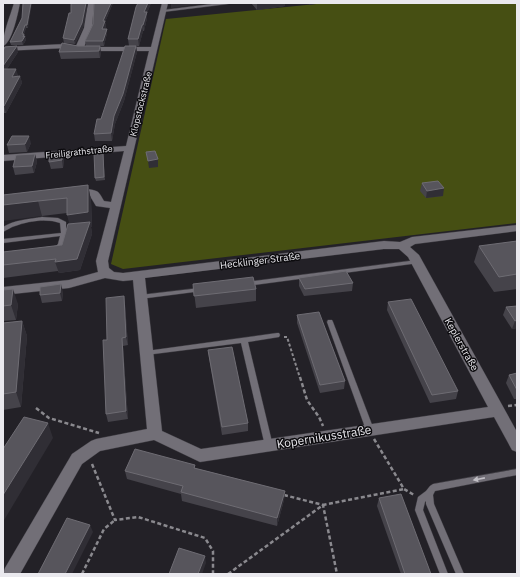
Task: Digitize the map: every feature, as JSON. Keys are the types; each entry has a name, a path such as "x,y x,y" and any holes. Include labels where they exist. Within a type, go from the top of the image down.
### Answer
{"street":[{"path":"3,44 12,24 17,3"},
{"path":"79,49 88,28 91,3"},
{"name":"Klopstockstraße","path":"106,273 102,266 102,262 164,7"},
{"path":"3,49 66,46 79,49 154,48"},
{"name":"Freiligrathstraße","path":"3,158 130,148"},
{"path":"62,195 88,192 95,195 100,204 116,205"},
{"name":"Hecklinger Straße","path":"106,273 116,277 139,276 384,245 402,246 412,241 517,228"},
{"name":"Keplerstraße","path":"402,246 411,252 417,262 517,446"},
{"path":"3,291 77,282 92,279 106,273"},
{"path":"11,574 77,458 96,445 155,434 139,276"},
{"name":"Kopernikusstraße","path":"155,434 200,456 498,411"}],"lane":[{"path":"164,7 228,3"},
{"path":"3,230 12,224 50,219 59,220 63,222 64,234 60,246 54,251 48,252"},
{"path":"3,241 72,233"},
{"path":"237,285 417,262"},
{"path":"140,297 206,289"},
{"path":"330,322 370,430"},
{"path":"146,353 277,335"},
{"path":"244,340 269,446"},
{"path":"444,574 419,510 422,500 431,491 517,472"},
{"path":"431,491 430,504 460,574"}],"path":[{"path":"277,335 287,337 307,400 319,417 327,437"},
{"path":"36,408 49,418 100,433"},
{"path":"370,430 376,443 404,489 422,500"},
{"path":"87,451 115,520"},
{"path":"228,574 323,505 404,489"},
{"path":"277,493 323,505"},
{"path":"323,505 337,574"},
{"path":"82,574 104,529 115,520 138,517 205,538 213,551 213,574"}],"green space":[{"path":"326,3 517,3 517,223 123,269 111,264 166,19"}],"building":[{"path":"23,3 31,3 27,25 25,25 22,34 24,34 23,37 25,36 22,41 10,42 22,18"},
{"path":"71,3 86,3 82,23 74,40 63,38 69,13 71,13"},
{"path":"94,3 111,3 103,21 105,21 102,29 107,29 103,41 85,41 93,24"},
{"path":"138,3 148,3 144,12 147,12 138,39 128,39 136,7"},
{"path":"62,43 78,46 100,46 99,51 59,52"},
{"path":"17,46 3,66 3,51 5,47"},
{"path":"125,46 136,46 123,94 114,116 111,133 94,134 97,119 101,119"},
{"path":"3,69 16,69 12,77 20,76 4,106 3,106"},
{"path":"12,136 29,136 25,144 7,145"},
{"path":"155,151 158,159 148,161 146,152"},
{"path":"62,152 62,160 49,162 49,153"},
{"path":"103,152 104,177 95,178 94,153"},
{"path":"35,154 32,166 13,167 16,155"},
{"path":"438,181 444,188 427,191 422,183"},
{"path":"88,185 88,212 67,215 67,198 3,205 3,195"},
{"path":"90,222 77,259 55,262 56,259 3,265 3,252 62,245 68,224"},
{"path":"517,241 517,274 499,277 479,246"},
{"path":"346,271 353,283 305,289 299,278"},
{"path":"253,277 256,289 194,296 193,284"},
{"path":"61,284 60,293 40,295 40,287"},
{"path":"13,289 11,305 3,306 3,290"},
{"path":"124,296 126,337 122,338 126,411 106,414 103,340 107,340 106,298"},
{"path":"411,299 458,391 432,395 388,302"},
{"path":"517,306 517,320 515,321 506,307"},
{"path":"319,312 345,381 320,385 297,315"},
{"path":"22,321 16,392 3,394 3,323"},
{"path":"232,347 248,423 222,427 208,350"},
{"path":"517,373 517,390 509,375"},
{"path":"24,417 48,423 3,495 3,449"},
{"path":"135,449 195,465 194,468 285,491 277,518 181,492 183,486 125,471"},
{"path":"401,494 431,574 405,574 379,498"},
{"path":"67,518 90,525 65,574 38,574"},
{"path":"179,548 205,556 198,574 169,574"}]}
